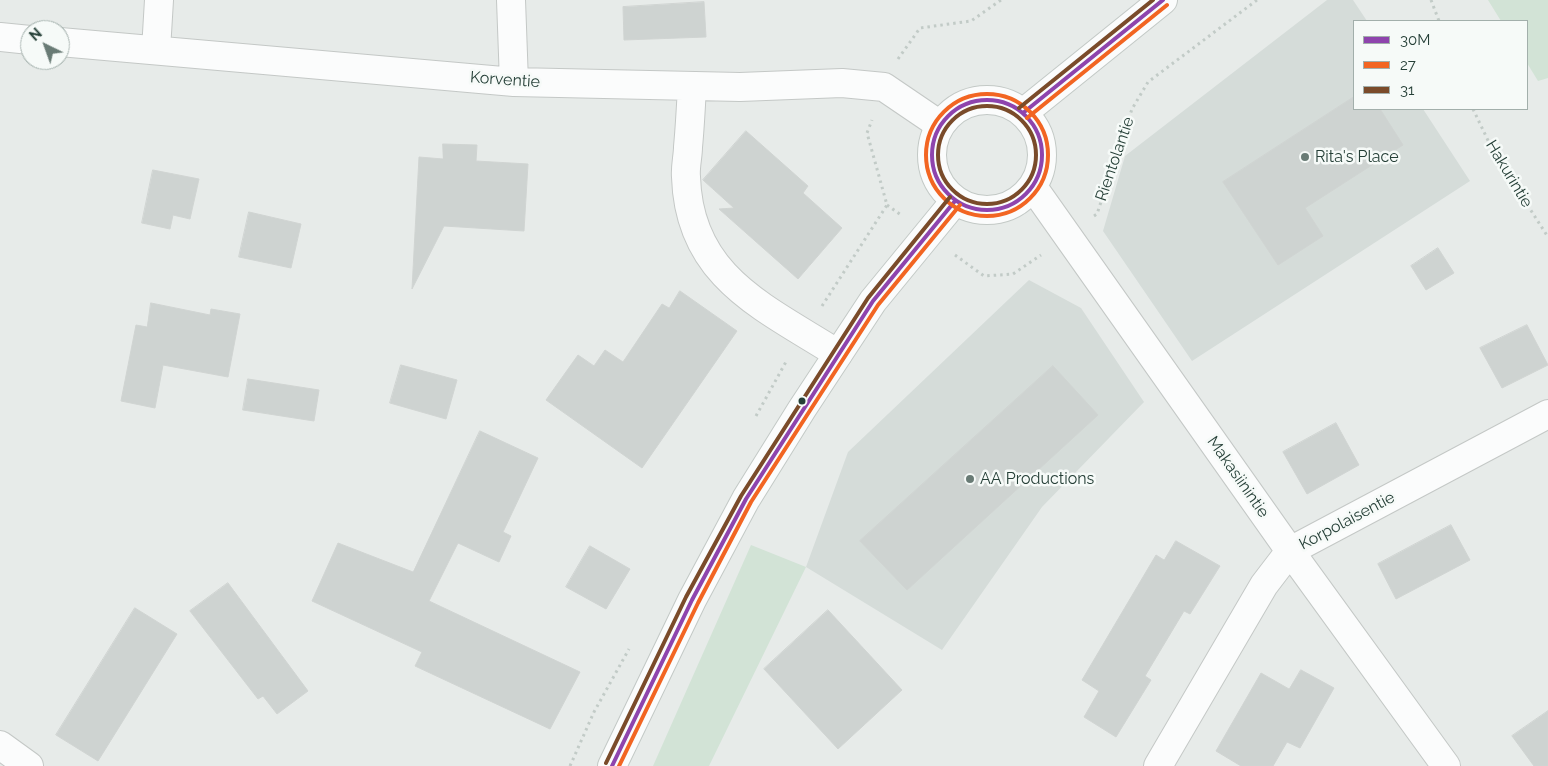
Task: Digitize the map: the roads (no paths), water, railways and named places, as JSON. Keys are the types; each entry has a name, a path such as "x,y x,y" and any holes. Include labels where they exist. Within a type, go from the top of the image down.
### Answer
{"street":[{"path":"156,50 159,0"},
{"path":"511,0 514,82"},
{"path":"1023,113 1163,0"},
{"path":"0,37 20,39"},
{"name":"Korventie","path":"70,43 514,82 692,86 842,83 884,87 940,125"},
{"path":"692,86 685,176 690,211 700,242 717,268 741,292 838,354"},
{"path":"981,100 1003,101 1023,113 1038,132 1042,151 1041,168 1033,187 1013,204 995,210 972,208 955,201 940,185 932,166 932,146 940,125 958,107 981,100"},
{"name":"Makasiinintie","path":"1033,187 1290,551 1446,766"},
{"path":"612,766 692,600 746,500 873,301 955,201"},
{"name":"Korpolaisentie","path":"1158,766 1264,585 1290,551 1548,414"},
{"path":"0,745 29,766"}],"place":[{"name":"Rita's Place","path":"1305,157"},
{"name":"AA Productions","path":"970,479"}]}
